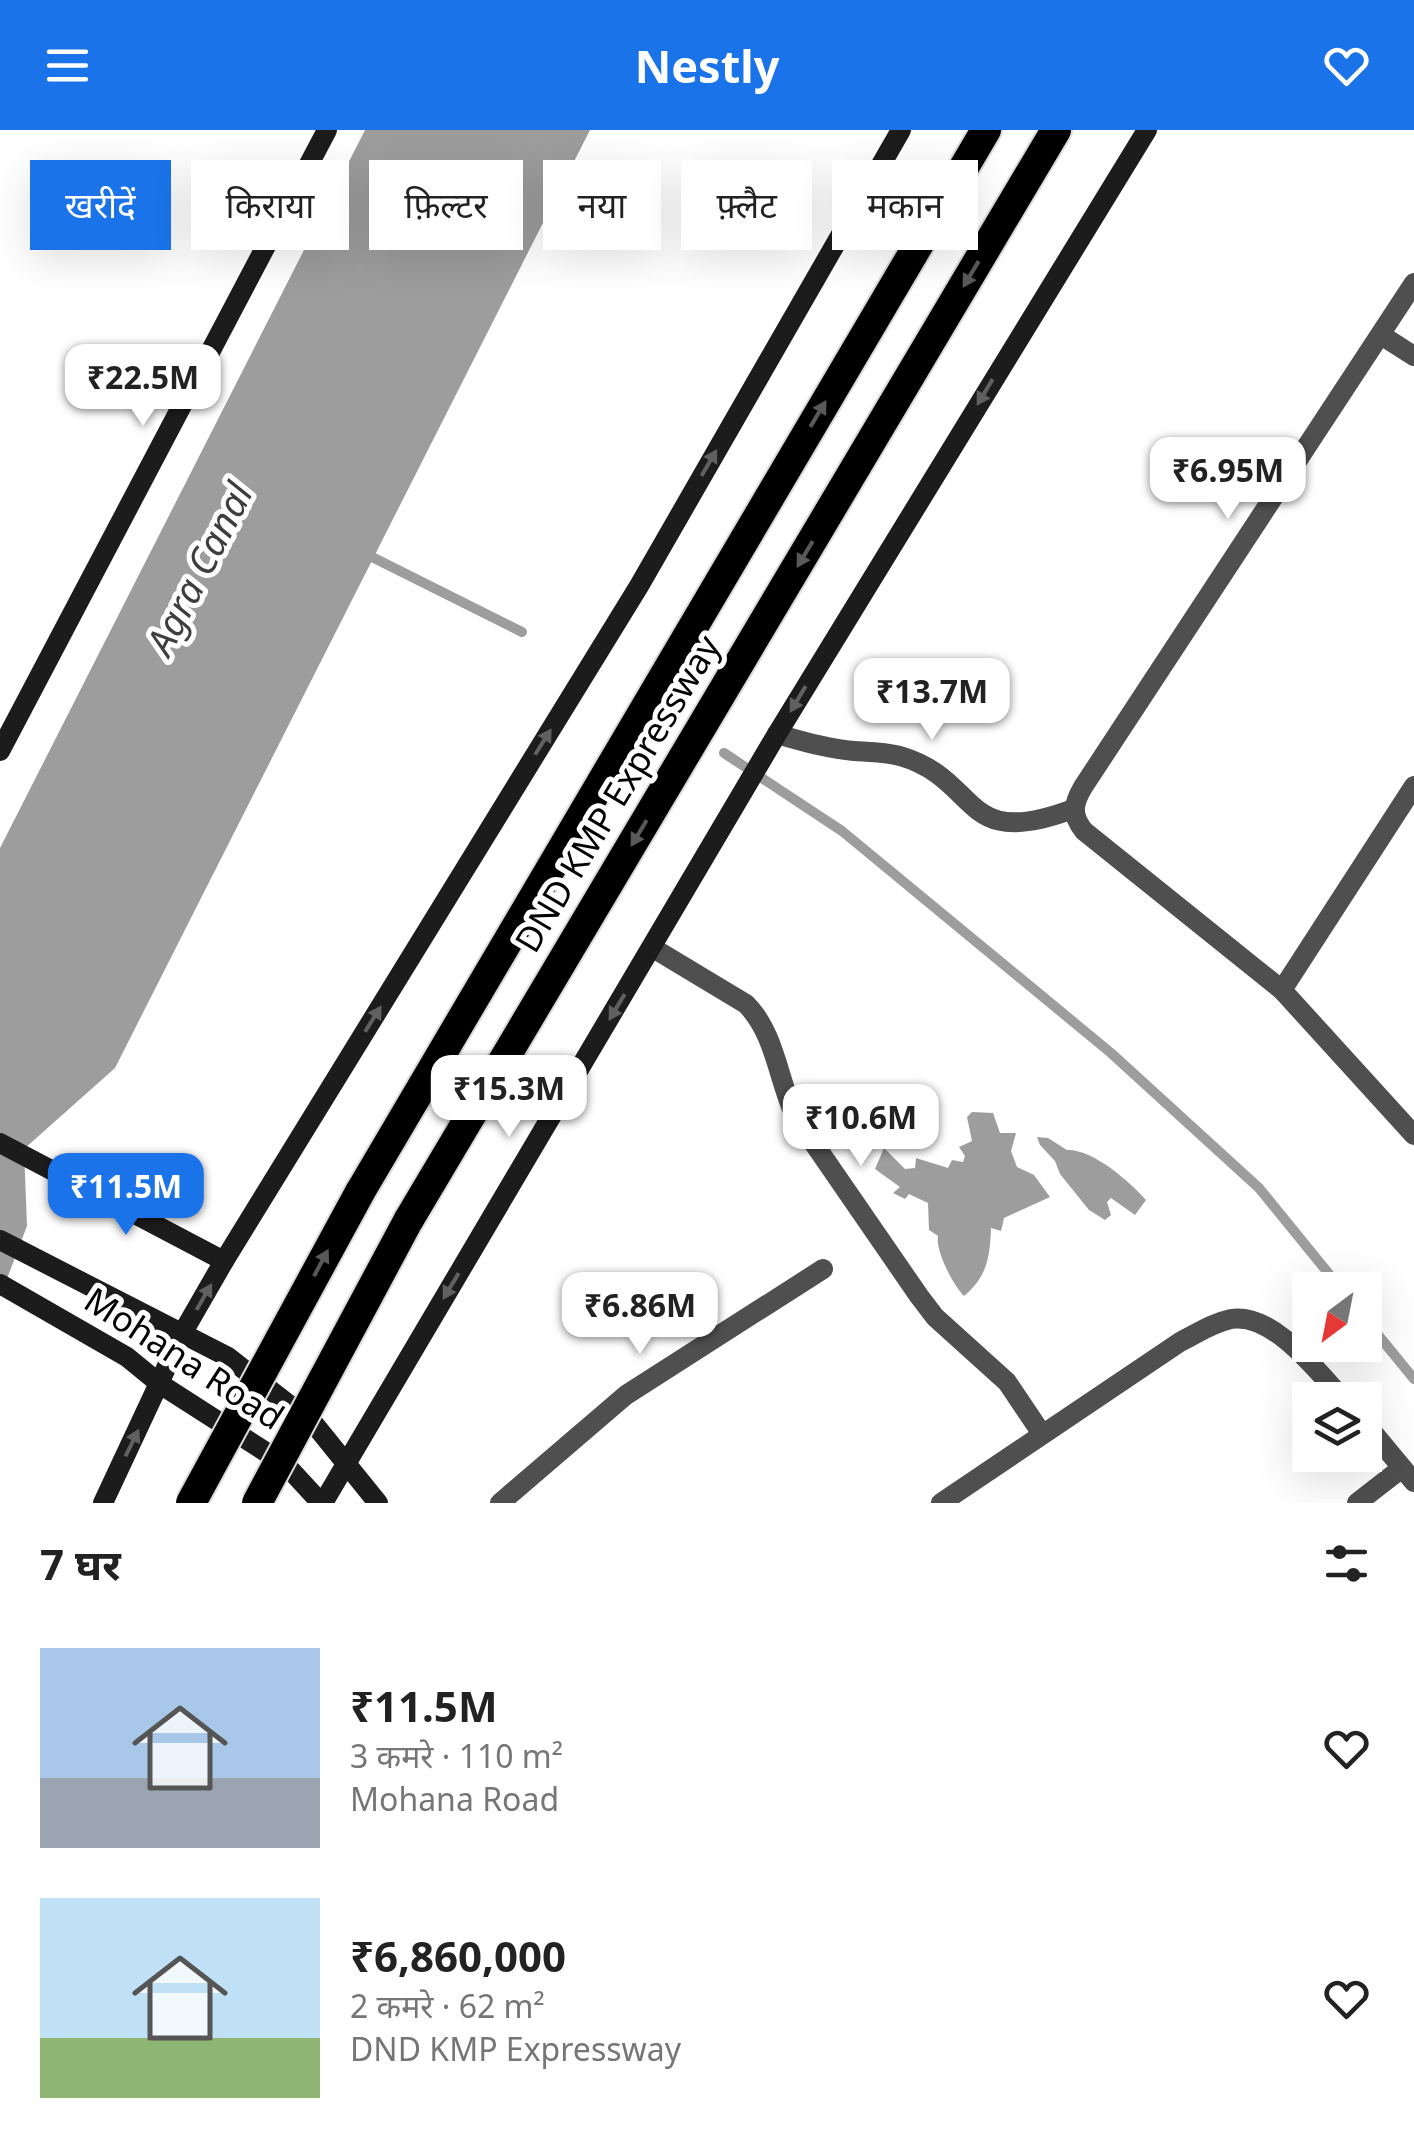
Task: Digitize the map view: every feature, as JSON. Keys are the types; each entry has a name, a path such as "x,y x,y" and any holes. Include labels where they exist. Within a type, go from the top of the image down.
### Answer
{"highway":[{"name":"DND KMP Expressway","path":"192,1503 360,1192 986,130"},
{"name":"DND KMP Expressway","path":"257,1503 408,1221 1056,130"}],"street":[{"path":"0,751 327,130"},
{"path":"103,1503 182,1334 638,586 900,130"},
{"path":"322,1503 773,742 1146,130"},
{"path":"1414,283 1093,770 1073,809 1075,820 1084,831 1282,990 1414,1135"},
{"path":"1382,336 1414,356"},
{"path":"773,742 904,757 927,768 970,806 1000,822 1033,822 1073,809"},
{"path":"1282,990 1414,786"},
{"path":"653,948 746,1004 759,1017 783,1090 810,1138 935,1317 998,1373 1042,1434"},
{"path":"0,1142 224,1262"},
{"name":"Mohana Road","path":"0,1240 228,1357 315,1425 378,1503"},
{"path":"500,1503 626,1395 824,1269"},
{"name":"Mohana Road","path":"0,1284 128,1356 160,1384 286,1465 322,1503"},
{"path":"941,1503 1180,1342 1231,1319 1245,1318 1270,1328 1326,1382"},
{"path":"1357,1503 1408,1475 1382,1444"}],"water":[{"name":"Agra Canal","path":"365,130 590,130 575,160 543,160 543,223 115,1068 24,1149 27,1226 0,1297 0,848 304,250 349,250 349,161"},
{"path":"972,1112 993,1113 1000,1133 1016,1133 1011,1151 1017,1167 1034,1175 1050,1197 1004,1218 1001,1231 991,1228 986,1266 964,1296 946,1267 938,1236 929,1230 928,1203 909,1194 905,1199 893,1193 900,1187 875,1169 884,1148 905,1169 915,1168 916,1158 948,1168 952,1160 963,1162 965,1156 959,1147 972,1141 967,1117"},
{"path":"1037,1137 1048,1138 1067,1150 1099,1161 1146,1200 1135,1215 1111,1198 1107,1202 1111,1215 1105,1220 1089,1210"}],"waterway":[{"path":"362,552 522,632"},
{"path":"724,753 842,831 1111,1053 1259,1188 1327,1272"},
{"path":"1382,1340 1414,1379"}]}
